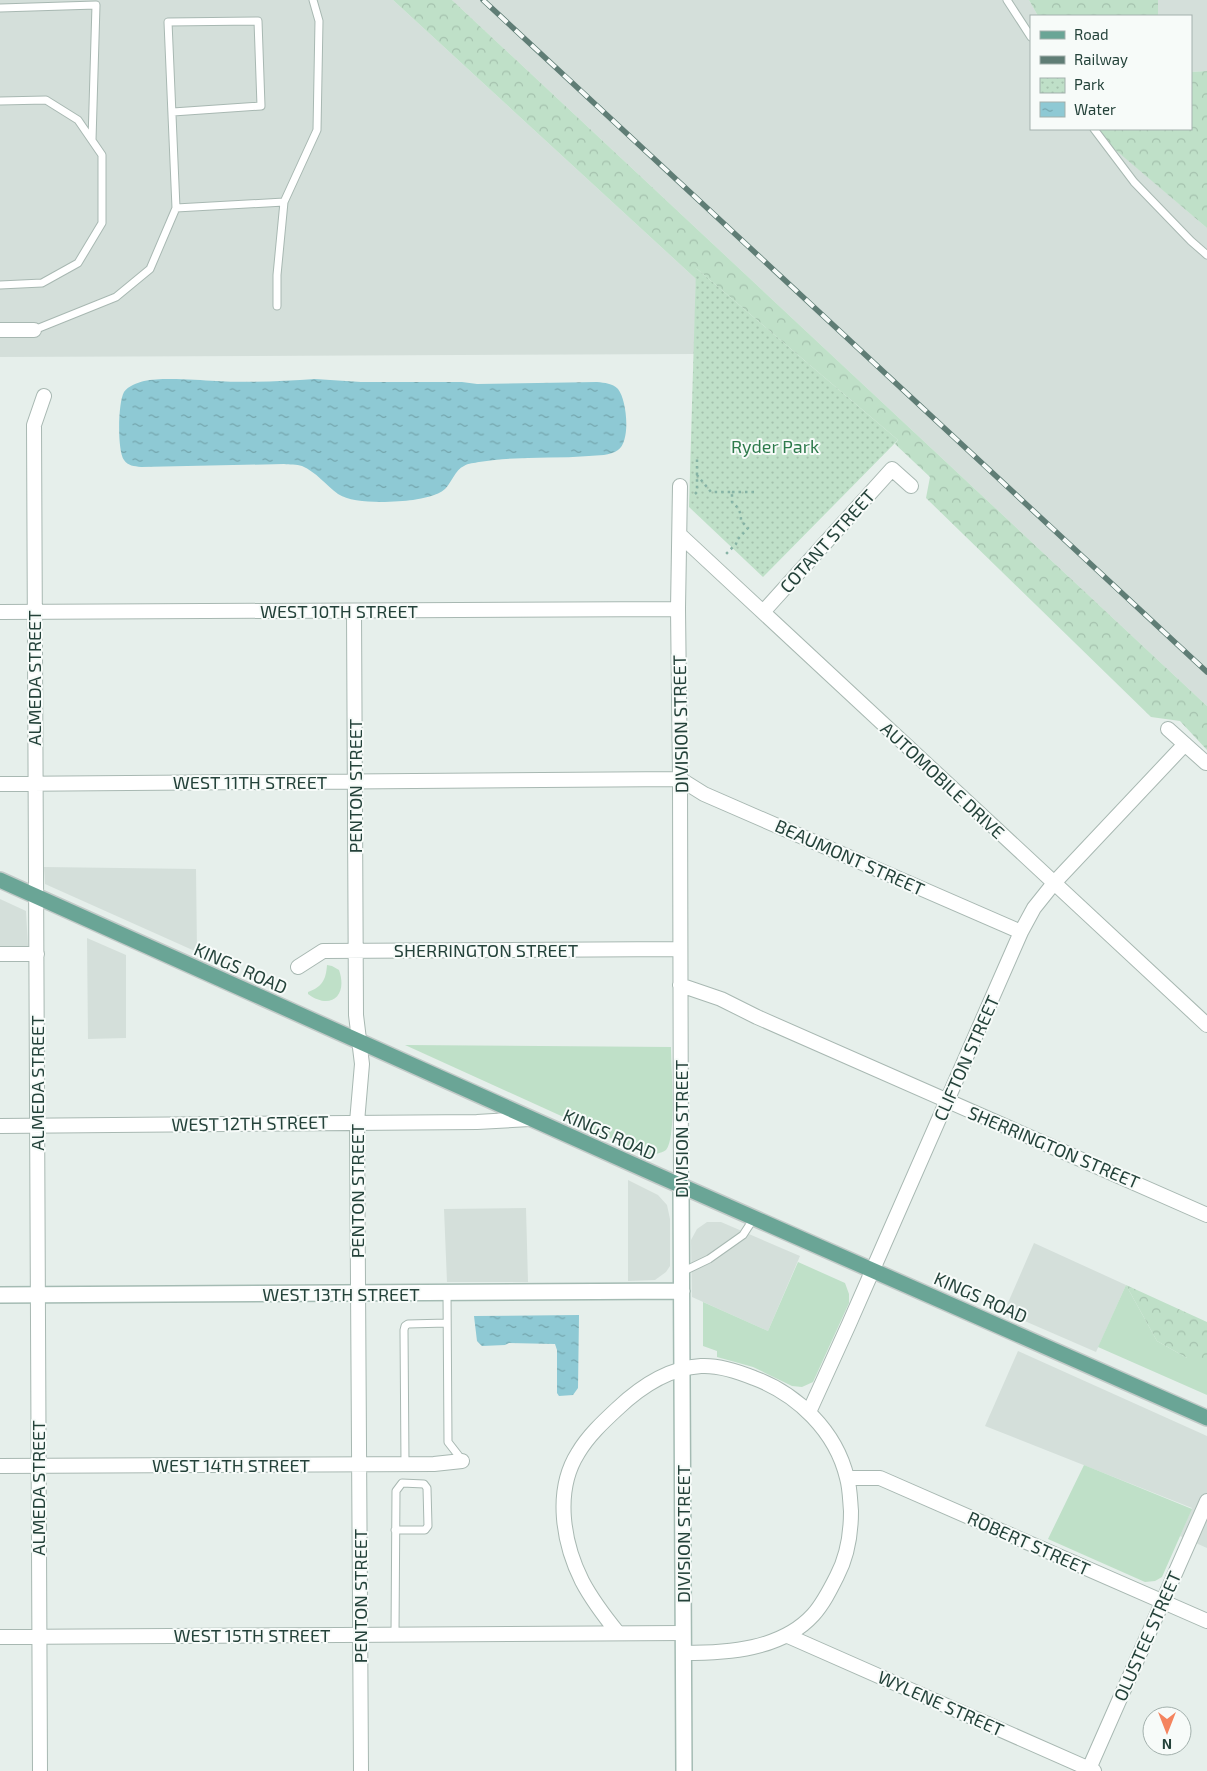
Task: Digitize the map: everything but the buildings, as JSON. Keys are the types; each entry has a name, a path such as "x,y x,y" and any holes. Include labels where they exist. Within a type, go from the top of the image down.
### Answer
{"main road":[{"name":"KINGS ROAD","path":"0,880 530,1119 1207,1418"}],"street":[{"path":"0,330 34,330"},
{"name":"ALMEDA STREET","path":"40,1771 34,425 44,396"},
{"name":"COTANT STREET","path":"763,612 892,469 911,486"},
{"name":"DIVISION STREET","path":"680,486 678,609 684,1771"},
{"name":"AUTOMOBILE DRIVE","path":"680,535 1207,1025"},
{"name":"WEST 10TH STREET","path":"0,612 678,609"},
{"name":"PENTON STREET","path":"354,611 356,1015 362,1064 357,1122 361,1771"},
{"path":"1168,729 1206,762"},
{"name":"CLIFTON STREET","path":"809,1412 1021,932 1034,908 1054,883 1185,744"},
{"name":"WEST 11TH STREET","path":"0,784 680,778"},
{"name":"BEAUMONT STREET","path":"680,778 704,794 1021,932"},
{"name":"SHERRINGTON STREET","path":"298,967 322,951 680,949"},
{"path":"0,954 37,954"},
{"name":"SHERRINGTON STREET","path":"680,985 721,999 756,1017 1207,1215"},
{"name":"WEST 12TH STREET","path":"0,1126 477,1122 530,1119"},
{"name":"WEST 13TH STREET","path":"0,1296 682,1291"},
{"path":"618,1634 582,1582 567,1539 563,1498 567,1479 578,1452 597,1427 627,1399 656,1380 683,1368 701,1366 735,1370 764,1381 790,1396 809,1412 838,1451 847,1478 851,1521 848,1544 840,1570 827,1595 812,1616 788,1636 745,1648 722,1652 684,1653"},
{"name":"WEST 14TH STREET","path":"0,1466 434,1464 462,1461"},
{"name":"ROBERT STREET","path":"847,1478 880,1478 1207,1621"},
{"name":"OLUSTEE STREET","path":"1090,1770 1207,1501"},
{"name":"WEST 15TH STREET","path":"0,1637 683,1633"},
{"name":"WYLENE STREET","path":"788,1636 1090,1770"}],"lane":[{"path":"278,306 277,275 284,202 317,130 319,21 313,0"},
{"path":"1006,0 1030,36"},
{"path":"0,8 96,5 92,141"},
{"path":"34,330 116,297 150,269 176,208 168,22 258,21 261,106 173,112"},
{"path":"0,102 46,100 78,120 102,155 102,223 78,263 42,283 0,285"},
{"path":"1095,130 1134,182 1207,255"},
{"path":"176,208 284,202"},
{"path":"682,1272 708,1259 743,1235 754,1218"},
{"path":"447,1293 448,1442 462,1461"},
{"path":"405,1464 405,1326 408,1324 448,1323"},
{"path":"395,1530 425,1530 428,1526 427,1488 424,1484 402,1483 396,1491 395,1530 395,1634"}],"path":[{"path":"694,496 697,492 697,456"},
{"path":"697,475 711,492 758,492"},
{"path":"714,566 736,544 736,540 749,529 741,521 738,507 732,502 732,492"}],"shaded area":[{"path":"0,0 393,0 696,279 694,354 0,357"},
{"path":"452,0 1029,0 1037,15 1030,15 1030,130 1100,130 1106,141 1207,228 1207,706"},
{"path":"1158,0 1207,0 1207,71 1192,72 1192,15 1158,15"},
{"path":"44,867 196,869 197,952 45,884"},
{"path":"0,899 26,911 28,946 0,946"},
{"path":"87,938 126,955 126,1038 88,1039"},
{"path":"628,1180 658,1195 667,1205 670,1219 670,1266 666,1272 655,1280 628,1281"},
{"path":"526,1208 528,1282 447,1282 444,1209"},
{"path":"707,1222 721,1222 800,1256 768,1331 692,1297 691,1240 697,1229"},
{"path":"1034,1243 1126,1285 1096,1352 1004,1312"},
{"path":"1018,1351 1207,1436 1207,1548 1180,1536 1192,1508 985,1426"}],"green space":[{"path":"393,0 452,0 1207,706 1207,750 1180,721 1151,717 926,498 930,477 895,444 898,440 696,268 696,279"},
{"path":"1029,0 1158,0 1158,15 1037,15"},
{"path":"1207,71 1207,228 1105,141 1100,130 1192,130 1192,72"},
{"name":"Ryder Park","path":"696,268 898,440 763,577 689,507"},
{"path":"327,965 339,970 341,987 336,998 324,1001 316,999 308,994 308,992 320,985 326,975"},
{"path":"405,1045 671,1047 672,1117 669,1143 666,1150 657,1154 647,1155"},
{"path":"798,1262 845,1283 849,1294 849,1303 813,1382 802,1387 792,1386 753,1367 717,1357 717,1351 703,1346 703,1302 768,1331"},
{"path":"1126,1285 1157,1341 1187,1358 1207,1358 1207,1395 1098,1347"},
{"path":"1126,1285 1207,1322 1207,1358 1187,1358 1157,1341"},
{"path":"1084,1465 1192,1509 1162,1577 1155,1581 1145,1582 1048,1539"}],"water":[{"path":"160,379 241,382 315,379 361,382 462,382 477,384 606,383 618,389 624,402 625,438 618,450 608,454 506,459 469,464 458,470 445,489 438,493 413,500 386,502 354,500 338,494 312,472 300,465 141,467 131,465 124,460 120,447 120,405 124,392 130,386 144,381"},
{"path":"579,1315 578,1388 573,1395 559,1396 557,1393 557,1350 555,1344 509,1343 505,1345 482,1346 477,1341 474,1316"}],"railway":[{"path":"483,0 1207,672"}]}
